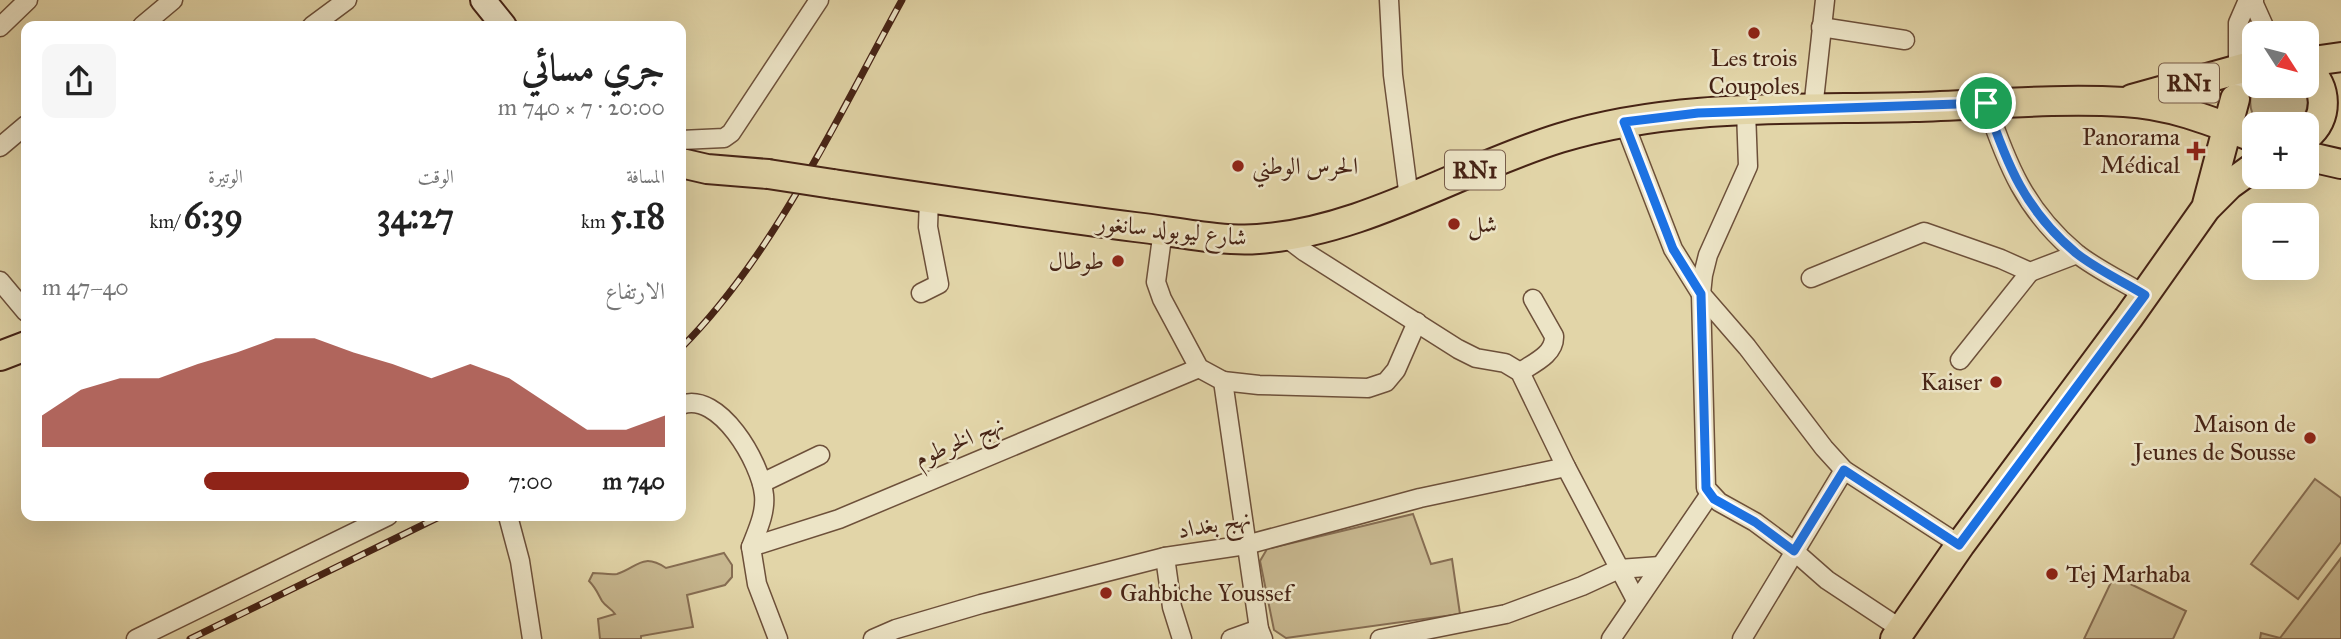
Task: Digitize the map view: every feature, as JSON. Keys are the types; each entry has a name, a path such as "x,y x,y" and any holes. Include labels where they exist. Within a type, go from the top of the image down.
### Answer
{"main road":[{"path":"483,0 500,21"},
{"path":"2319,60 2341,57"},
{"name":"شارع ليوبولد سانغور","path":"2125,102 2242,77"},
{"name":"RN1","path":"2242,86 2236,112 2242,129"},
{"path":"2319,87 2339,120 2319,134"},
{"path":"2318,98 2322,114 2319,120"},
{"name":"شارع ليوبولد سانغور","path":"689,167 768,174 1228,239 1256,239 1284,236 1343,223 1560,138 1624,122 1698,113 1986,103 2125,102 2192,114 2242,133"},
{"path":"1898,634 1959,545 2145,295 2206,208 2242,138"},
{"path":"2319,149 2341,164"},
{"path":"2206,208 2242,176"},
{"path":"0,356 21,348"},
{"path":"0,367 21,360"}],"street":[{"path":"0,27 28,0"},
{"path":"148,21 173,0"},
{"path":"319,21 347,0"},
{"path":"686,140 724,138 731,133 819,0"},
{"path":"1390,0 1393,75 1409,198"},
{"path":"1813,109 1825,0"},
{"path":"2242,59 2238,23 2248,0"},
{"path":"2254,0 2260,21"},
{"path":"1821,27 1905,40"},
{"path":"1986,103 2000,146 2020,189 2038,215 2077,254 2145,295"},
{"path":"1746,111 1748,166 1708,255 1703,275 1701,294 1706,488 1719,502 1755,522 1898,634"},
{"path":"1624,122 1673,249 1701,294 1765,368 1824,448 1844,470 1959,545"},
{"path":"0,147 21,129"},
{"path":"921,293 939,285 928,227 929,198"},
{"path":"1163,230 1156,282 1162,299 1199,368 1223,381 1259,385 1368,387 1386,382 1396,370 1417,322"},
{"path":"1811,278 1924,232 1941,236 2030,272"},
{"path":"1284,236 1305,252 1476,358 1505,363 1520,372 1636,600"},
{"path":"1960,360 2030,272 2077,254"},
{"path":"0,281 21,306"},
{"path":"1520,372 1550,351 1554,342 1533,299"},
{"name":"نهج الخرطوم","path":"752,556 1199,368"},
{"path":"1223,381 1245,545 1261,634 1231,639"},
{"path":"686,403 701,403 713,410 734,430 751,453 765,497 752,556 757,584 778,639"},
{"path":"762,483 820,455"},
{"name":"نهج بغداد","path":"873,639 896,629 981,604 1165,557 1245,545 1420,498 1566,467"},
{"path":"1742,639 1844,470"},
{"path":"1611,639 1710,494"},
{"path":"135,639 378,521"},
{"path":"509,521 520,561 532,639"},
{"path":"1165,557 1172,607 1182,639"},
{"path":"1380,639 1401,638 1506,614 1582,586 1619,569 1660,566"}],"shaded area":[{"path":"2251,98 2308,98 2306,112 2252,112"},
{"path":"2315,479 2341,498 2341,542 2298,599 2251,564"},
{"path":"1413,514 1431,564 1452,559 1460,614 1286,638 1274,630 1260,561 1267,549"},
{"path":"724,553 732,565 732,577 725,585 687,595 693,627 641,636 641,639 600,639 598,619 615,614 589,581 593,573 617,574 645,561 658,563 666,568"},
{"path":"2341,558 2341,639 2260,639 2261,633 2280,638"},
{"path":"2114,576 2186,611 2173,639 2084,639"}],"railway":[{"path":"686,343 715,311 775,227 829,136 902,0"},
{"path":"190,639 431,521"}],"place":[{"name":"Les trois Coupoles","path":"1754,33"},
{"name":"Panorama Médical","path":"2196,151"},
{"name":"الحرس الوطني","path":"1238,166"},
{"name":"شل","path":"1454,224"},
{"name":"طوطال","path":"1118,261"},
{"name":"Kaiser","path":"1996,382"},
{"name":"Maison de Jeunes de Sousse","path":"2310,438"},
{"name":"Tej Marhaba","path":"2052,574"},
{"name":"Gahbiche Youssef","path":"1106,593"}],"route":[{"path":"1986,103 2000,146 2020,189 2038,215 2077,254 2145,295 1959,545 1844,470 1794,551 1755,522 1714,499 1706,488 1701,294 1673,249 1624,122 1698,113 1986,103"}]}
